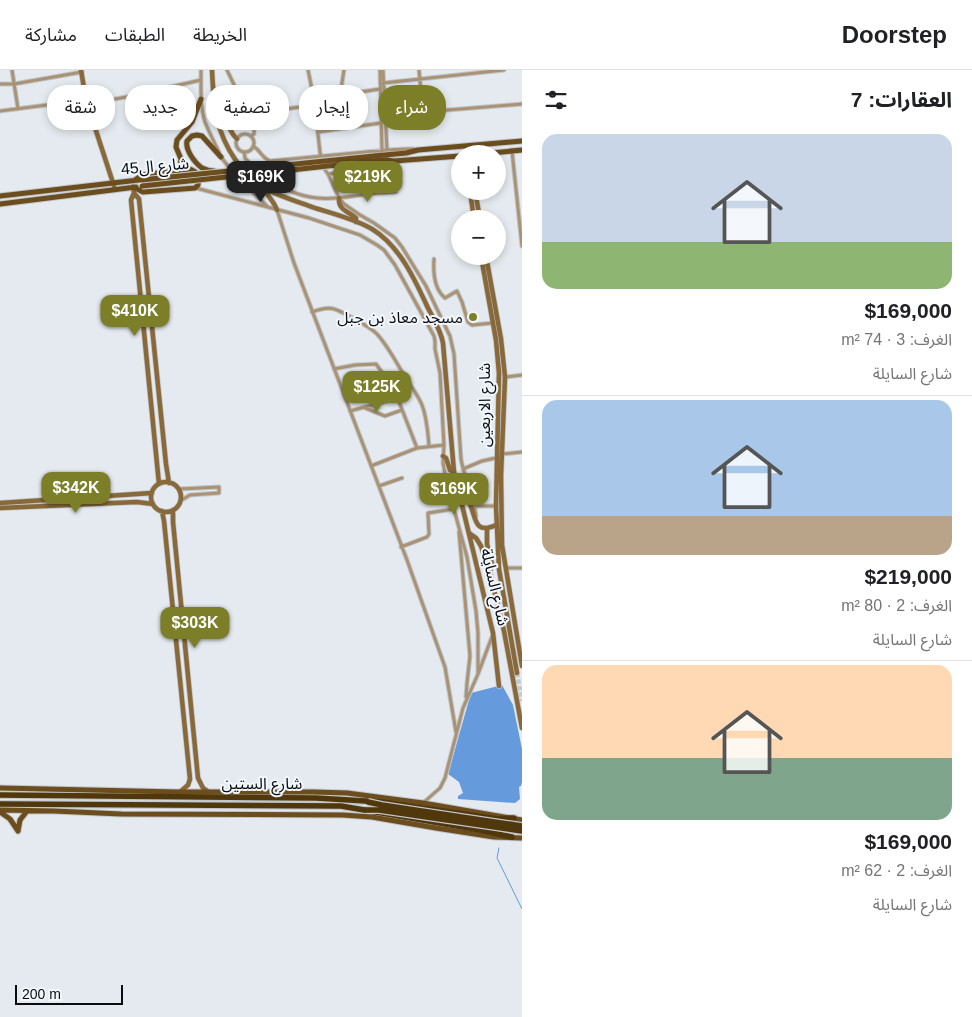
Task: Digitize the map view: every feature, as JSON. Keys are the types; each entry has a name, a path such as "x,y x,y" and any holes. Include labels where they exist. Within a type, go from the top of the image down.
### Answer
{"highway":[{"name":"شارع الستين","path":"0,795 316,798 368,802 522,826"},
{"path":"368,802 382,802 498,819 514,818"},
{"name":"شارع الستين","path":"0,804 341,806 522,830"},
{"path":"366,810 488,831 512,837"}],"main road":[{"name":"شارع السايلة","path":"212,70 213,85"},
{"path":"82,71 84,85"},
{"path":"177,170 180,169 181,163 176,147 177,140 192,122 201,99"},
{"path":"96,130 114,189"},
{"name":"شارع السايلة","path":"221,130 229,150 243,171 250,177 264,188 290,200 374,230 388,242 417,285 442,337 454,472 493,633 499,686"},
{"path":"231,130 237,139"},
{"path":"219,172 205,169 198,165 187,148 187,141 192,136 202,136 221,157"},
{"name":"شارع ال45","path":"0,196 113,183 374,159 418,150 522,141"},
{"path":"506,151 522,150"},
{"name":"شارع ال45","path":"0,204 133,187 140,182 219,172 374,159 394,161 451,157"},
{"path":"133,187 143,192 194,188 198,185 199,179 198,173 190,169 142,175 140,182"},
{"path":"133,187 134,194 131,200 158,484"},
{"path":"264,188 278,210"},
{"path":"134,194 139,199 169,483"},
{"path":"339,198 340,206 356,218 356,222"},
{"name":"شارع الاربعين","path":"483,265 496,340 498,373 496,458 502,545 522,666"},
{"name":"شارع الاربعين","path":"488,265 501,339 505,377 502,454 496,506 499,569 517,673 505,638"},
{"path":"443,456 446,458 450,470 454,472"},
{"path":"169,483 179,489 181,495 178,506 166,512 158,510 153,504 152,493 158,484 169,483"},
{"path":"458,492 468,500 477,524 480,527 487,529 496,525"},
{"path":"0,503 152,493"},
{"path":"0,508 137,502 153,504"},
{"path":"173,510 198,778 203,788 209,792"},
{"path":"162,511 182,685 190,778 188,785 179,792"},
{"path":"487,529 487,544 492,564 490,572"},
{"path":"469,533 476,538 481,546 490,572 522,728"},
{"path":"490,572 506,568"},
{"path":"182,685 189,682"},
{"name":"شارع الستين","path":"0,788 348,793 423,803 522,820"},
{"path":"0,811 10,819 18,831 20,820 28,811"},
{"name":"شارع الستين","path":"0,811 121,814 343,815 372,817 494,837 522,839"},
{"path":"512,837 519,834 520,830 519,823 514,818 522,814"}],"street":[{"path":"12,70 18,109"},
{"path":"201,70 201,99 205,121 221,157 230,169 268,208"},
{"path":"227,70 234,85"},
{"path":"308,70 311,85"},
{"path":"342,85 344,70"},
{"path":"381,70 383,84 504,70"},
{"path":"380,85 381,70"},
{"path":"419,70 420,85"},
{"path":"0,84 14,84 82,71"},
{"path":"115,98 201,80"},
{"path":"446,110 522,104"},
{"path":"0,111 47,106"},
{"path":"251,136 255,132 254,130"},
{"path":"332,130 318,132 320,156 322,165 339,198 344,204 395,238 426,286 450,336 455,363 459,439 463,469 475,506 476,521"},
{"path":"381,130 382,150"},
{"path":"386,130 387,150"},
{"path":"244,134 251,136 254,141 250,150 244,152 237,148 238,136 244,134"},
{"path":"253,146 259,150 264,158 270,161 382,150 418,150"},
{"path":"512,150 522,246"},
{"path":"244,152 249,164 270,181 292,192 318,198 339,198 396,192"},
{"path":"328,174 387,166 394,161"},
{"path":"194,188 315,220 360,235 384,250 395,265 434,336 440,373 443,456 447,484 467,556 476,611 478,674"},
{"path":"278,210 294,263 379,486 445,667 456,732"},
{"path":"434,260 433,272 435,282 442,296 445,298 457,291 468,322 472,325 493,322"},
{"path":"312,312 322,308 331,308 356,320 378,335 388,348 422,405 429,446"},
{"path":"334,370 355,365 376,364 398,398 417,448"},
{"path":"505,377 522,375"},
{"path":"350,411 398,398"},
{"path":"364,407 385,416 402,410"},
{"path":"371,466 417,448 444,445"},
{"path":"502,454 522,452"},
{"path":"463,469 482,460 496,458"},
{"path":"379,486 402,478"},
{"path":"179,489 219,487 219,493 190,495 180,501"},
{"path":"475,506 496,506"},
{"path":"401,547 427,537 429,534 428,513 454,509"},
{"path":"457,519 470,656 466,700"},
{"path":"506,568 522,568"},
{"path":"423,803 440,788 445,778 463,708 493,633"}],"water":[{"path":"502,685 513,705 522,749 520,799 515,803 458,799 458,796 463,793 459,782 448,774 471,693"}],"waterway":[{"path":"499,848 497,858 522,909"}],"tunnel":[{"path":"517,673 522,701"}],"place":[{"name":"مسجد معاذ بن جبل","path":"473,317"}]}
